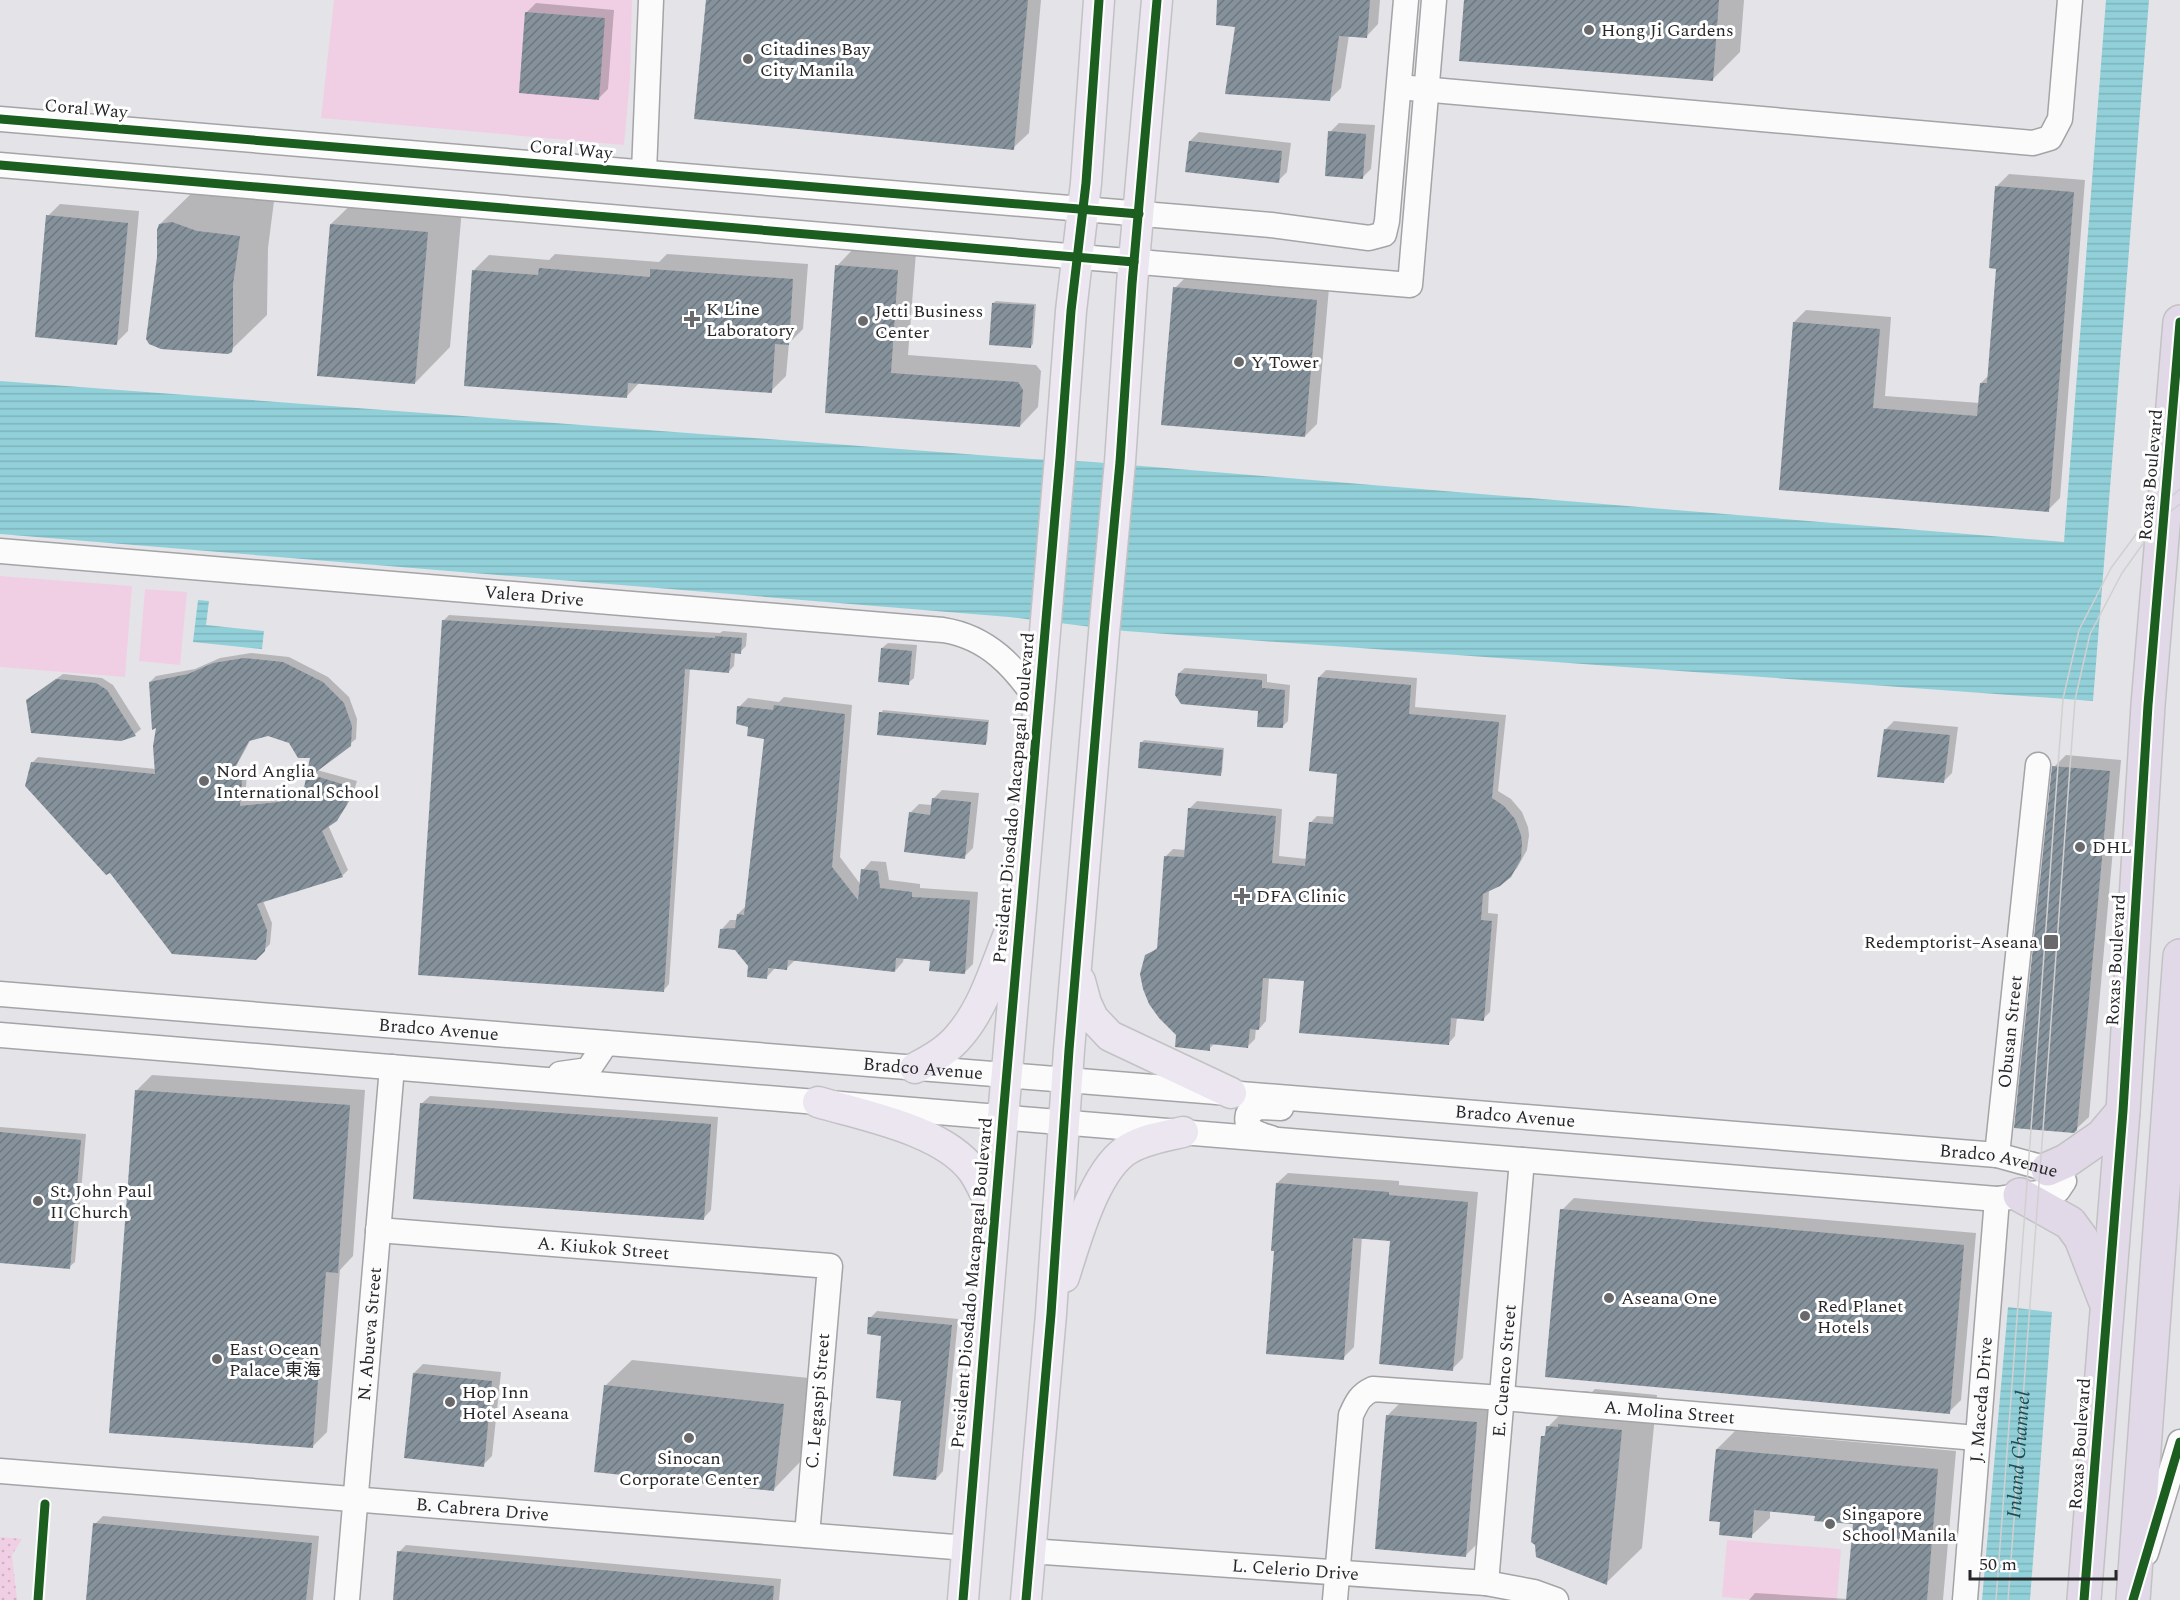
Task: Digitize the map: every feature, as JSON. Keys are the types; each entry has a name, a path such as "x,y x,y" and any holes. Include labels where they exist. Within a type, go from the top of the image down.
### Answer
{"highway":[{"name":"Roxas Boulevard","path":"2084,1600 2123,1111 2148,705 2180,322"},
{"path":"2133,1596 2180,956"},
{"path":"2048,1169 2066,1161 2102,1136 2123,1111"},
{"path":"2008,1197 2070,1223 2080,1238 2107,1307"}],"main road":[{"name":"President Diosdado Macapagal Boulevard","path":"963,1600 1099,0"},
{"path":"1026,1600 1157,0"},
{"path":"915,1068 935,1058 948,1048 971,1020 1021,905"},
{"path":"1076,968 1089,1011 1100,1027 1110,1036 1231,1093"},
{"path":"818,1102 899,1126 945,1146 959,1156 973,1171 995,1215"},
{"path":"1051,1314 1096,1190 1111,1163 1139,1143 1183,1132"}],"street":[{"path":"644,172 651,0"},
{"path":"1406,0 1399,87 2033,143 2050,138 2060,119 2070,0"},
{"path":"0,165 1410,285 1434,0"},
{"name":"Coral Way","path":"0,119 1271,225 1369,238 1384,234 1387,221 1399,87"},
{"name":"Valera Drive","path":"0,551 943,630 965,634 991,648 1014,670 1039,703"},
{"name":"Obusan Street","path":"1997,1155 2038,765"},
{"name":"Bradco Avenue","path":"0,994 1997,1155 2059,1172 2064,1181 2060,1189 2008,1197 1522,1160 0,1035"},
{"path":"534,1079 588,1070 606,1043"},
{"name":"N. Abueva Street","path":"347,1600 392,1067"},
{"path":"1278,1139 1252,1131 1247,1124 1248,1114 1258,1107 1282,1108 1303,1100"},
{"name":"E. Cuenco Street","path":"1486,1583 1522,1160"},
{"name":"J. Maceda Drive","path":"1965,1600 1977,1438 2008,1197"},
{"name":"A. Kiukok Street","path":"378,1230 830,1266"},
{"name":"C. Legaspi Street","path":"807,1535 830,1266"},
{"name":"A. Molina Street","path":"1337,1573 1351,1415 1361,1396 1373,1389 1383,1388 1977,1438"},
{"path":"2133,1596 2180,1442"},
{"name":"B. Cabrera Drive","path":"0,1470 967,1548"},
{"name":"L. Celerio Drive","path":"1030,1551 1486,1583 1534,1592 1556,1600"},
{"path":"1335,1600 1337,1573"}],"shaded area":[{"path":"334,0 632,0 630,78 624,145 321,118"},
{"path":"0,576 132,586 125,677 0,667"},
{"path":"145,589 187,592 180,665 139,661"},
{"path":"0,1537 22,1539 12,1555 17,1600 0,1600"},
{"path":"1727,1540 1841,1549 1837,1600 1757,1600 1722,1597"}],"water":[{"path":"2106,0 2149,0 2093,701 1125,631 1009,617 0,534 0,381 1093,462 2064,542"},
{"path":"198,600 209,601 206,625 264,631 262,649 193,642"},
{"name":"Inland Channel","path":"2008,1307 2052,1312 2030,1600 1982,1600"}],"building":[{"path":"706,0 1028,0 1014,150 694,119"},
{"path":"1217,0 1370,0 1367,38 1339,36 1330,101 1225,94 1235,27 1216,25"},
{"name":"Hong Ji Gardens","path":"1464,0 1719,0 1713,81 1459,61"},
{"path":"525,12 605,18 599,100 519,93"},
{"path":"1328,131 1366,134 1363,179 1325,176"},
{"path":"1189,141 1282,151 1279,183 1185,172"},
{"path":"1995,186 2074,192 2049,512 1779,490 1793,322 1880,329 1873,408 1977,416 1980,383 1987,383 1996,269 1989,268"},
{"path":"46,215 128,223 117,345 35,337"},
{"path":"172,222 197,231 240,236 233,284 233,347 232,352 228,354 161,349 149,344 146,339 157,257 157,230 159,224"},
{"path":"330,224 428,232 415,384 317,376"},
{"name":"Jetti Business Center","path":"835,265 898,270 891,373 1018,382 1023,390 1020,427 825,413"},
{"path":"539,268 650,277 650,269 793,279 789,345 775,344 772,393 628,383 627,398 464,386 472,270 538,275"},
{"name":"Y Tower","path":"1173,287 1317,300 1305,437 1161,425"},
{"path":"992,303 1034,305 1031,348 989,345"},
{"path":"442,620 742,638 741,654 731,653 729,673 685,669 664,992 418,975"},
{"path":"881,648 912,651 909,685 878,682"},
{"path":"244,658 283,662 323,682 344,703 352,726 351,746 312,775 352,787 347,804 337,821 322,831 343,877 257,904 267,930 265,951 256,960 172,954 110,873 106,875 25,786 31,762 155,774 153,746 156,728 152,730 149,682 188,674 213,663","holes":["268,736 289,743 298,758 310,758 304,788 295,797 279,802 240,806 242,779 229,778 249,741"]},
{"path":"1178,673 1262,680 1262,688 1285,690 1283,728 1257,727 1258,711 1181,704 1175,695"},
{"path":"1318,677 1411,685 1409,714 1499,722 1492,798 1504,806 1515,819 1522,843 1521,859 1511,877 1500,886 1483,894 1481,920 1492,921 1484,1021 1451,1018 1449,1045 1299,1033 1304,981 1263,978 1259,1030 1250,1029 1248,1048 1210,1044 1210,1051 1175,1047 1176,1035 1149,1004 1140,974 1145,955 1157,949 1164,856 1184,857 1188,808 1276,816 1272,863 1305,866 1309,822 1333,824 1337,774 1309,771"},
{"path":"56,679 96,683 107,690 136,736 121,741 31,733 26,700"},
{"path":"774,705 845,714 832,867 858,900 861,869 878,871 880,888 912,892 912,897 970,900 965,974 929,971 930,961 896,958 895,972 788,960 787,970 768,968 767,979 747,977 748,966 735,950 718,948 720,929 735,928 737,914 744,915 764,739 747,736 748,727 736,724 737,706 773,710"},
{"path":"879,712 988,722 986,745 877,735"},
{"path":"1884,729 1950,735 1944,783 1877,777"},
{"path":"1140,742 1223,750 1221,776 1138,768"},
{"name":"Redemptorist–Aseana","path":"2052,766 2110,771 2077,1130 2074,1133 2014,1128"},
{"path":"932,798 971,802 965,859 904,852 909,812 930,815"},
{"path":"135,1090 350,1105 338,1273 326,1272 313,1448 109,1433"},
{"path":"420,1103 711,1124 704,1220 413,1199"},
{"name":"St. John Paul II Church","path":"0,1132 81,1140 70,1269 0,1263"},
{"path":"1276,1183 1389,1192 1389,1195 1468,1202 1453,1371 1379,1364 1390,1241 1353,1238 1344,1360 1266,1354 1274,1251 1271,1251"},
{"path":"1560,1209 1964,1245 1950,1414 1545,1377"},
{"path":"868,1317 952,1325 936,1480 893,1476 901,1401 876,1398 881,1336 867,1334"},
{"name":"Hop Inn Hotel Aseana","path":"413,1373 492,1381 484,1467 404,1458"},
{"name":"Sinocan Corporate Center","path":"604,1385 784,1404 774,1491 594,1472"},
{"path":"1386,1415 1477,1422 1466,1557 1375,1549"},
{"path":"1558,1424 1622,1430 1607,1585 1536,1557 1535,1545 1531,1542 1541,1436 1545,1436 1546,1426 1558,1427"},
{"path":"1716,1449 1938,1469 1927,1600 1846,1600 1853,1524 1814,1521 1815,1516 1754,1510 1752,1538 1719,1535 1720,1522 1709,1521"},
{"path":"93,1523 312,1543 306,1600 86,1600"},
{"path":"397,1551 774,1586 773,1600 393,1600"}],"tram line":[{"path":"1996,1600 2063,699 2079,630 2111,568 2151,514 2180,489"},
{"path":"2008,1600 2075,700 2090,634 2122,573 2160,520 2180,504"}],"cycle path":[{"path":"963,1600 1071,311 1086,183 1099,0"},
{"path":"1026,1600 1051,1314 1069,1050 1157,0"},
{"path":"0,119 1139,214"},
{"path":"0,165 1134,262"},
{"path":"2084,1600 2123,1111 2148,705 2180,322"},
{"path":"2133,1600 2180,1442"},
{"path":"38,1600 45,1504"}],"place":[{"name":"Hong Ji Gardens","path":"1589,30"},
{"name":"Citadines Bay City Manila","path":"748,59"},
{"name":"K Line Laboratory","path":"692,319"},
{"name":"Jetti Business Center","path":"863,321"},
{"name":"Y Tower","path":"1239,362"},
{"name":"Nord Anglia International School","path":"204,781"},
{"name":"DHL","path":"2080,847"},
{"name":"DFA Clinic","path":"1242,896"},
{"name":"Redemptorist–Aseana","path":"2051,942"},
{"name":"St. John Paul II Church","path":"38,1201"},
{"name":"Aseana One","path":"1609,1298"},
{"name":"Red Planet Hotels","path":"1805,1316"},
{"name":"East Ocean Palace 東海","path":"217,1359"},
{"name":"Hop Inn Hotel Aseana","path":"450,1402"},
{"name":"Sinocan Corporate Center","path":"689,1438"},
{"name":"Singapore School Manila","path":"1830,1524"}]}
